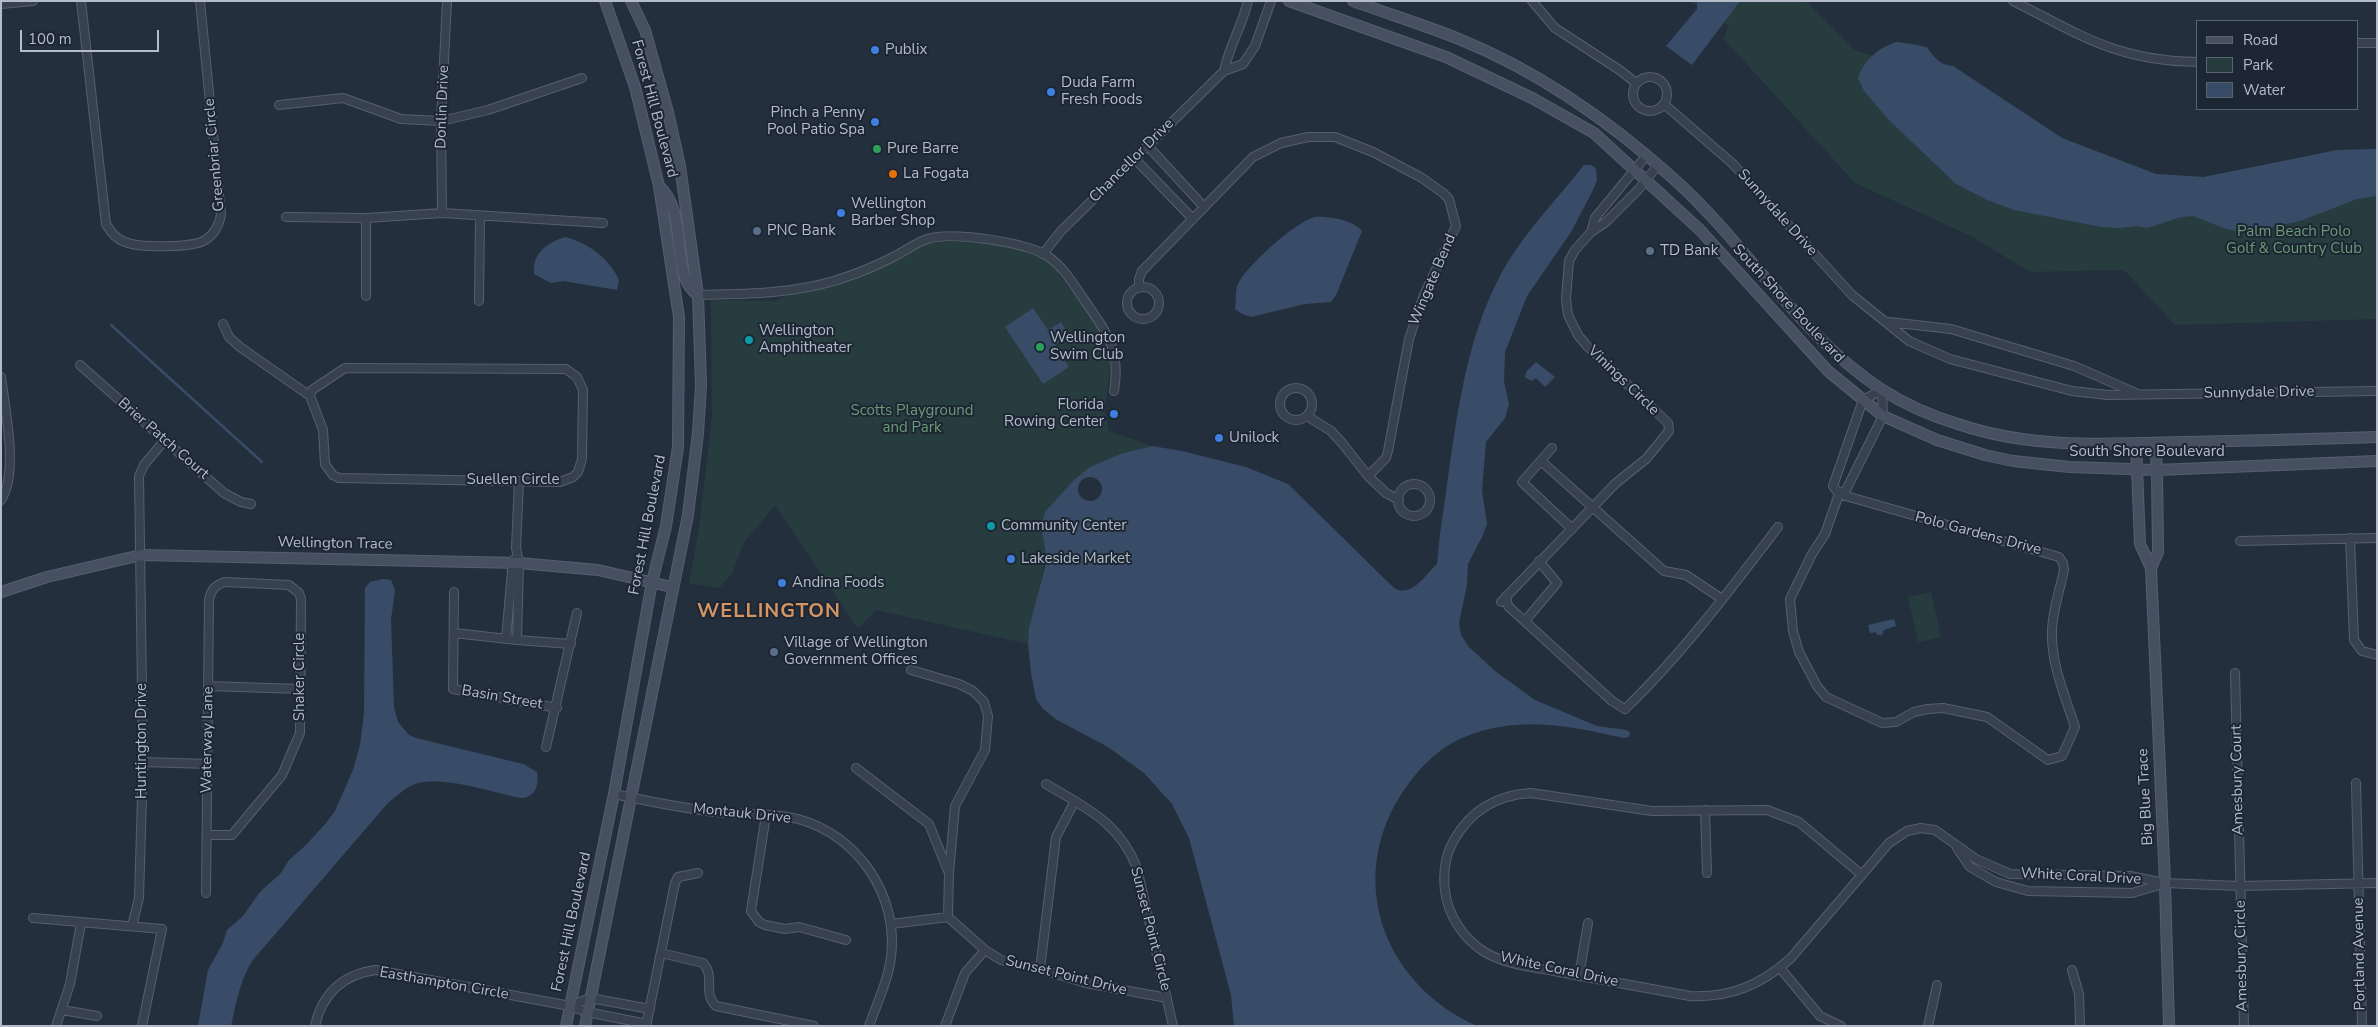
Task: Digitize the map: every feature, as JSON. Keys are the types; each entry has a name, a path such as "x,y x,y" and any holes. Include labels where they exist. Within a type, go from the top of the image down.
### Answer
{"street":[{"path":"1,4 33,1"},
{"name":"Greenbriar Circle","path":"82,1 106,224 113,235 130,244 174,245 193,245 204,241 214,232 221,215 200,1"},
{"name":"Donlin Drive","path":"442,213 441,121 447,1"},
{"name":"Forest Hill Boulevard","path":"566,1026 614,794 652,582 666,526 678,447 679,318 659,186 635,87 605,1"},
{"name":"Forest Hill Boulevard","path":"584,1026 688,514 698,434 700,385 698,295 680,166 668,112 645,30 632,1"},
{"path":"1224,71 1227,55 1242,24 1248,1"},
{"name":"Chancellor Drive","path":"1043,254 1061,231 1224,71 1243,64 1255,46 1271,1"},
{"name":"South Shore Boulevard","path":"1289,1 1446,57 1532,98 1594,133 1700,230 1828,371 1883,416 1957,447 2013,461 2041,465 2158,470 2377,461"},
{"name":"South Shore Boulevard","path":"1354,1 1460,39 1513,65 1573,100 1658,165 1706,211 1814,332 1834,351 1882,390 1939,418 1986,433 2013,439 2068,444 2377,437"},
{"path":"1532,1 1555,28 1621,71 1636,83"},
{"path":"2013,1 2074,34 2114,50 2155,60 2196,62"},
{"path":"2358,43 2377,43"},
{"path":"1650,76 1660,80 1666,88 1664,104 1655,110 1644,110 1635,104 1632,94 1639,79 1650,76"},
{"path":"279,105 343,98 401,119 441,121 488,110 582,78"},
{"name":"Sunnydale Drive","path":"1664,104 1732,164 1852,295 1888,322 1909,341 1950,359 2072,391 2108,395 2377,390"},
{"name":"Wingate Bend","path":"1139,288 1154,291 1159,300 1158,310 1145,318 1135,316 1129,308 1128,298 1139,288 1139,279 1142,271 1253,157 1281,143 1308,137 1335,137 1373,152 1422,178 1449,199 1456,226 1424,295 1409,339 1386,458 1368,476"},
{"path":"1147,145 1204,207"},
{"name":"Vinings Circle","path":"1591,232 1596,218 1646,156"},
{"path":"1134,158 1193,218"},
{"name":"Vinings Circle","path":"1658,165 1606,222 1591,232 1575,250 1569,261 1566,278 1568,315 1578,335 1668,424 1669,431 1646,458 1616,483 1503,599 1508,606 1612,701 1625,709 1722,599 1778,527"},
{"path":"659,186 671,200 675,212 684,277 690,290 698,295 790,291 837,280 892,258 926,239 954,235 1002,242 1043,254 1064,271 1106,331 1115,350 1117,372 1114,391"},
{"path":"1173,198 1185,186"},
{"path":"286,217 366,218 442,213 603,223"},
{"path":"479,301 480,216"},
{"path":"366,218 366,296"},
{"name":"Sunnydale Drive","path":"1888,322 1950,329 2074,366 2140,394"},
{"path":"222,324 229,337 240,348 310,396"},
{"name":"Brier Patch Court","path":"80,365 224,493 241,502 252,504"},
{"name":"Suellen Circle","path":"345,368 566,369 578,377 582,390 581,465 573,477 567,480 520,482 339,478 333,475 325,464 323,430 310,396 312,390 345,368"},
{"path":"1,377 10,468 7,488 1,500"},
{"path":"1292,389 1306,392 1312,401 1312,406 1307,416 1298,420 1288,417 1281,409 1284,394 1292,389"},
{"path":"1863,400 1882,390"},
{"name":"Polo Gardens Drive","path":"1863,400 1833,486 1839,494 2059,558 2064,570 2052,629 2052,643 2056,668 2075,726 2062,756 2048,760 1988,717 1942,708 1914,712 1896,722 1882,723 1826,696 1810,675 1799,652 1793,631 1790,599 1812,554 1825,534 1839,494 1846,490 1883,416 1882,390"},
{"path":"1307,416 1331,431 1368,476 1386,493 1399,500 1406,513 1416,516 1425,511 1430,502 1428,492 1415,484 1402,490 1399,500"},
{"name":"Huntington Drive","path":"132,926 140,898 143,762 139,476 144,465 164,441"},
{"name":"Big Blue Trace","path":"2136,443 2140,544 2151,568 2165,883 2169,1026"},
{"name":"Big Blue Trace","path":"2151,568 2158,552 2158,470 2155,443"},
{"path":"1552,448 1522,482 1572,529"},
{"path":"1541,461 1664,571 1686,575 1722,599"},
{"path":"517,640 516,548 520,482"},
{"path":"2350,538 2354,640 2362,651 2377,655"},
{"path":"2240,540 2377,538"},
{"name":"Wellington Trace","path":"1,592 47,578 141,555 516,563 598,570 672,586"},
{"path":"1525,620 1557,583 1539,562"},
{"path":"506,639 516,563"},
{"name":"Shaker Circle","path":"207,835 232,835 282,775 300,733 301,599 294,588 283,583 224,582 214,588"},
{"name":"Waterway Lane","path":"206,893 210,600 214,588"},
{"name":"Basin Street","path":"454,592 453,689 557,708"},
{"path":"546,747 557,708 577,613"},
{"path":"454,633 570,644"},
{"path":"891,924 948,917 949,873 955,806 985,750 988,716 984,702 973,691 959,684 911,670"},
{"name":"Amesbury Court","path":"2235,673 2240,886"},
{"path":"208,686 300,689"},
{"path":"143,762 208,764"},
{"path":"856,768 929,824 949,873"},
{"name":"Portland Avenue","path":"2356,783 2362,1026"},
{"name":"Sunset Point Circle","path":"1046,784 1111,826 1132,855 1137,868 1173,1026"},
{"name":"Montauk Drive","path":"614,794 715,812 790,818 814,824 855,852 875,878 885,900 891,924 891,956 888,972 869,1026"},
{"name":"White Coral Drive","path":"1862,875 1811,831 1787,816 1752,808 1652,811 1629,809 1544,794 1517,794 1485,805 1460,828 1447,856 1444,883 1450,910 1463,933 1478,947 1495,958 1579,976 1690,996 1706,996 1737,991 1752,986 1780,968 1862,875 1889,843 1907,831 1928,829 1941,833 1976,859 2010,874 2130,876 2165,883"},
{"path":"1040,969 1056,837 1075,801"},
{"path":"1705,810 1707,873"},
{"path":"766,815 751,911 754,917 765,924 785,929 799,927 846,940"},
{"name":"White Coral Drive","path":"1953,842 1970,867 1996,882 2028,891 2132,893 2165,883"},
{"path":"647,1025 678,877 698,873"},
{"name":"Amesbury Circle","path":"2165,883 2240,886 2377,883"},
{"name":"Amesbury Circle","path":"2240,886 2244,1026"},
{"name":"Sunset Point Drive","path":"948,917 985,950 1001,960 1086,983 1167,998"},
{"path":"33,918 162,929 142,1026"},
{"path":"56,1026 70,984 81,923"},
{"path":"1579,976 1588,923"},
{"path":"945,1026 965,974 985,950"},
{"path":"661,953 703,963 710,974 708,995 716,1006 814,1026"},
{"path":"1780,968 1820,1016 1841,1026"},
{"name":"Easthampton Circle","path":"315,1026 322,1003 336,986 355,975 376,970 570,1006 587,1012 647,1025"},
{"path":"2072,970 2079,994 2080,1026"},
{"path":"1928,1026 1937,985"},
{"path":"570,1006 590,998 650,1009"},
{"path":"62,1010 97,1016"}],"green space":[{"name":"Palm Beach Polo Golf & Country Club","path":"1690,1 1806,1 1855,50 1872,56 1885,46 1898,42 1927,47 1935,58 1953,66 2062,138 2156,174 2204,177 2337,150 2377,149 2377,319 2175,325 2124,270 2030,272 1971,236 1855,183 1723,38 1729,26"},
{"name":"Scotts Playground and Park","path":"945,234 1043,254 1090,314 1111,356 1105,412 1109,431 1152,446 1120,454 1041,526 1046,555 1028,644 876,610 858,629 775,505 743,544 732,574 719,588 689,583 699,528 712,416 711,300 774,301"},
{"path":"1931,592 1941,637 1918,642 1908,597"}],"water":[{"path":"1697,1 1740,1 1692,65 1666,46 1697,9"},
{"path":"1897,42 1927,47 1935,58 1953,66 2062,138 2156,174 2204,177 2337,150 2377,149 2377,196 2357,199 2300,221 2245,233 2226,229 2193,216 2181,217 2147,228 2137,226 2120,228 2101,227 2014,210 1987,200 1956,184 1889,120 1864,91 1858,78 1864,65 1878,51"},
{"path":"1584,165 1591,165 1596,168 1597,180 1593,190 1571,232 1527,296 1505,352 1504,381 1509,404 1505,418 1486,442 1482,491 1487,524 1468,564 1467,585 1459,623 1461,635 1469,647 1495,671 1535,700 1597,726 1626,730 1630,732 1629,737 1624,738 1565,727 1526,724 1487,730 1467,736 1447,746 1421,768 1400,796 1384,829 1376,863 1376,896 1384,928 1398,958 1419,985 1445,1008 1477,1026 1234,1026 1231,995 1189,838 1172,804 1144,773 1108,747 1057,720 1043,709 1036,699 1028,644 1029,628 1045,567 1046,555 1041,526 1045,512 1074,480 1090,467 1120,454 1152,446 1182,451 1246,467 1288,484 1394,588 1406,590 1412,588 1437,564 1459,406 1473,343 1484,313 1496,284 1514,252"},
{"path":"1314,217 1340,220 1353,224 1362,231 1336,295 1331,302 1305,304 1251,317 1235,309 1237,285 1252,265 1295,227"},
{"path":"565,237 589,247 604,258 619,280 617,290 563,281 551,283 534,274 535,260 542,250 552,242"},
{"path":"1033,308 1048,330 1061,322 1069,335 1055,345 1069,367 1043,384 1005,327"},
{"path":"1536,362 1555,377 1545,387 1536,378 1531,381 1525,377 1526,372"},
{"path":"383,579 391,580 395,590 391,620 394,707 398,722 409,735 416,738 523,764 537,772 537,786 533,793 521,798 467,785 438,781 415,784 404,790 387,804 252,961 241,984 231,1026 198,1026 208,970 223,943 227,930 243,916 260,892 281,873 289,860 326,823 335,811 353,770 360,745 364,713 365,588 370,582"},
{"path":"1894,619 1896,626 1884,630 1882,635 1878,635 1875,632 1870,633 1868,625"}],"pier":[{"path":"1090,477 1098,481 1102,489 1098,497 1090,501 1082,497 1078,489 1082,481"}],"waterway":[{"path":"111,325 262,462"}],"place":[{"name":"Publix","path":"875,50"},
{"name":"Duda Farm Fresh Foods","path":"1051,92"},
{"name":"Pinch a Penny Pool Patio Spa","path":"875,122"},
{"name":"Pure Barre","path":"877,149"},
{"name":"La Fogata","path":"893,174"},
{"name":"Wellington Barber Shop","path":"841,213"},
{"name":"PNC Bank","path":"757,231"},
{"name":"TD Bank","path":"1650,251"},
{"name":"Wellington Amphitheater","path":"749,340"},
{"name":"Wellington Swim Club","path":"1040,347"},
{"name":"Florida Rowing Center","path":"1114,414"},
{"name":"Unilock","path":"1219,438"},
{"name":"Community Center","path":"991,526"},
{"name":"Lakeside Market","path":"1011,559"},
{"name":"Andina Foods","path":"782,583"},
{"name":"Village of Wellington Government Offices","path":"774,652"}],"district":[{"name":"WELLINGTON","path":"769,612"}]}
